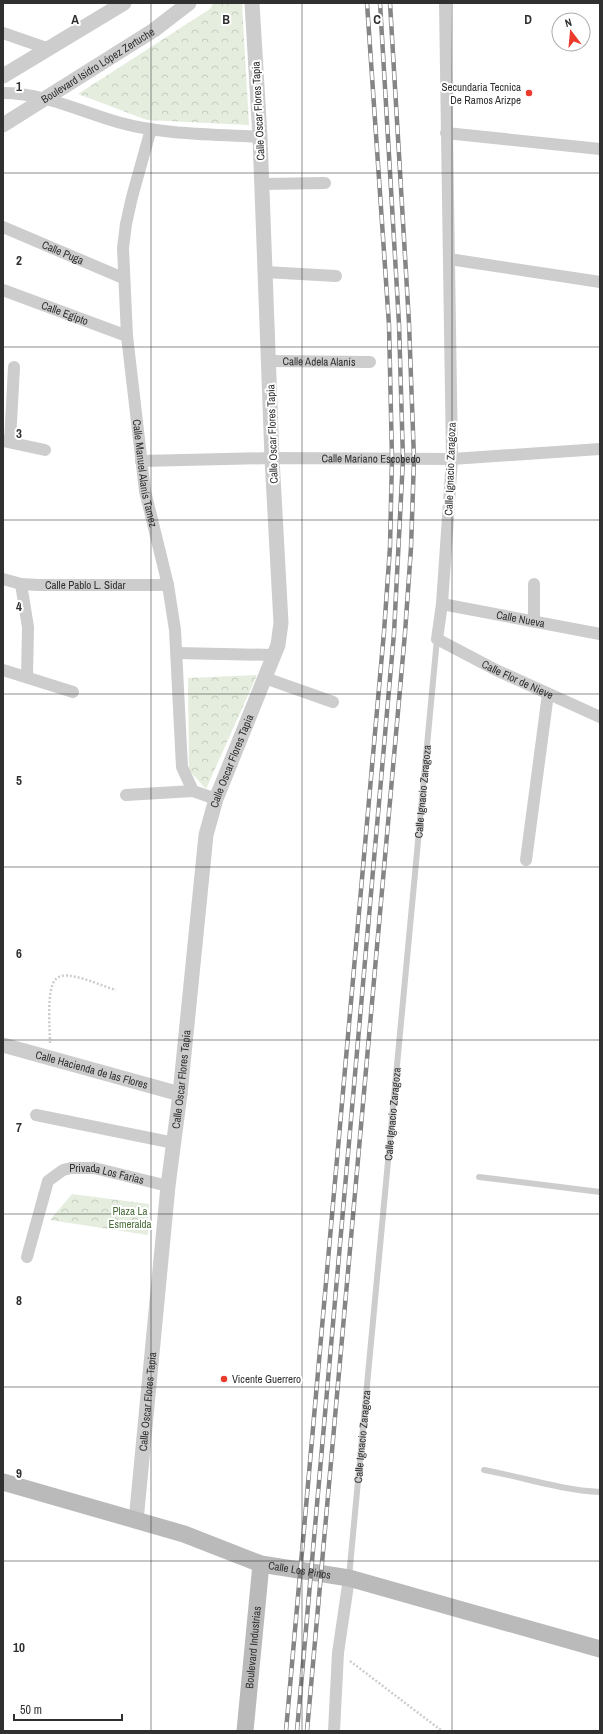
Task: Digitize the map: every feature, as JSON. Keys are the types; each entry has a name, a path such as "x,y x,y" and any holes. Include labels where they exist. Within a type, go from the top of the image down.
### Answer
{"main road":[{"name":"Calle Los Pinos","path":"3,1482 184,1534 261,1564 349,1578 600,1649"},
{"name":"Boulevard Industrias","path":"245,1731 261,1564"}],"street":[{"path":"3,76 124,3"},
{"name":"Boulevard Isidro López Zertuche","path":"3,125 154,30 189,3"},
{"name":"Calle Oscar Flores Tapia","path":"136,1521 168,1186 180,1094 206,835 216,799 274,656 280,633 281,610 272,458 260,137 252,3"},
{"name":"Calle Ignacio Zaragoza","path":"437,639 442,604 452,459 445,3"},
{"path":"3,33 49,49"},
{"path":"3,93 47,98 121,123 151,129 260,137"},
{"name":"Calle Manuel Alanís Tamez","path":"151,129 126,224 123,248 127,336 141,461 152,526 168,586 175,630 182,767 193,791"},
{"path":"446,133 600,149"},
{"path":"262,184 325,183"},
{"name":"Calle Puga","path":"3,226 124,278"},
{"path":"449,259 600,282"},
{"path":"265,272 336,276"},
{"name":"Calle Egipto","path":"3,290 127,336"},
{"name":"Calle Adela Alanís","path":"269,361 370,362"},
{"path":"14,367 7,441 45,450"},
{"name":"Calle Mariano Escobedo","path":"141,461 272,458 452,459 600,449"},
{"name":"Calle Pablo L. Sidar","path":"3,579 21,584 168,586"},
{"path":"21,584 28,627 27,677"},
{"path":"534,584 534,621"},
{"name":"Calle Nueva","path":"442,604 487,614 534,621 600,634"},
{"name":"Calle Flor de Nieve","path":"437,639 496,670 600,717"},
{"path":"177,653 274,656"},
{"path":"3,670 73,692"},
{"path":"265,678 333,702"},
{"path":"526,860 548,694"},
{"path":"126,795 193,791 216,799"},
{"name":"Calle Hacienda de las Flores","path":"3,1045 180,1094"},
{"path":"36,1115 174,1143"},
{"name":"Privada Los Farías","path":"27,1257 48,1181 63,1170 80,1167 94,1168 168,1186"},
{"path":"334,1731 338,1653 349,1578"}],"lane":[{"name":"Calle Ignacio Zaragoza","path":"349,1578 437,639"},
{"path":"479,1177 600,1192"},
{"path":"484,1470 519,1476 575,1490 600,1492"}],"path":[{"path":"51,1058 50,1002 52,986 56,979 61,976 71,976 116,990"},
{"path":"338,1653 442,1731"}],"green space":[{"path":"213,3 242,3 249,125 147,120 78,94 210,9"},
{"path":"257,675 206,789 189,770 188,678"},
{"name":"Plaza La Esmeralda","path":"72,1194 149,1204 148,1235 50,1220"}],"railway":[{"path":"286,1731 384,632 390,547 392,458 389,325 367,3"},
{"path":"297,1731 394,633 403,459 399,324 380,3"},
{"path":"307,1731 405,633 411,548 414,459 409,323 390,3"}],"place":[{"name":"Secundaria Tecnica De Ramos Arizpe","path":"529,93"},
{"name":"Vicente Guerrero","path":"224,1379"}]}
